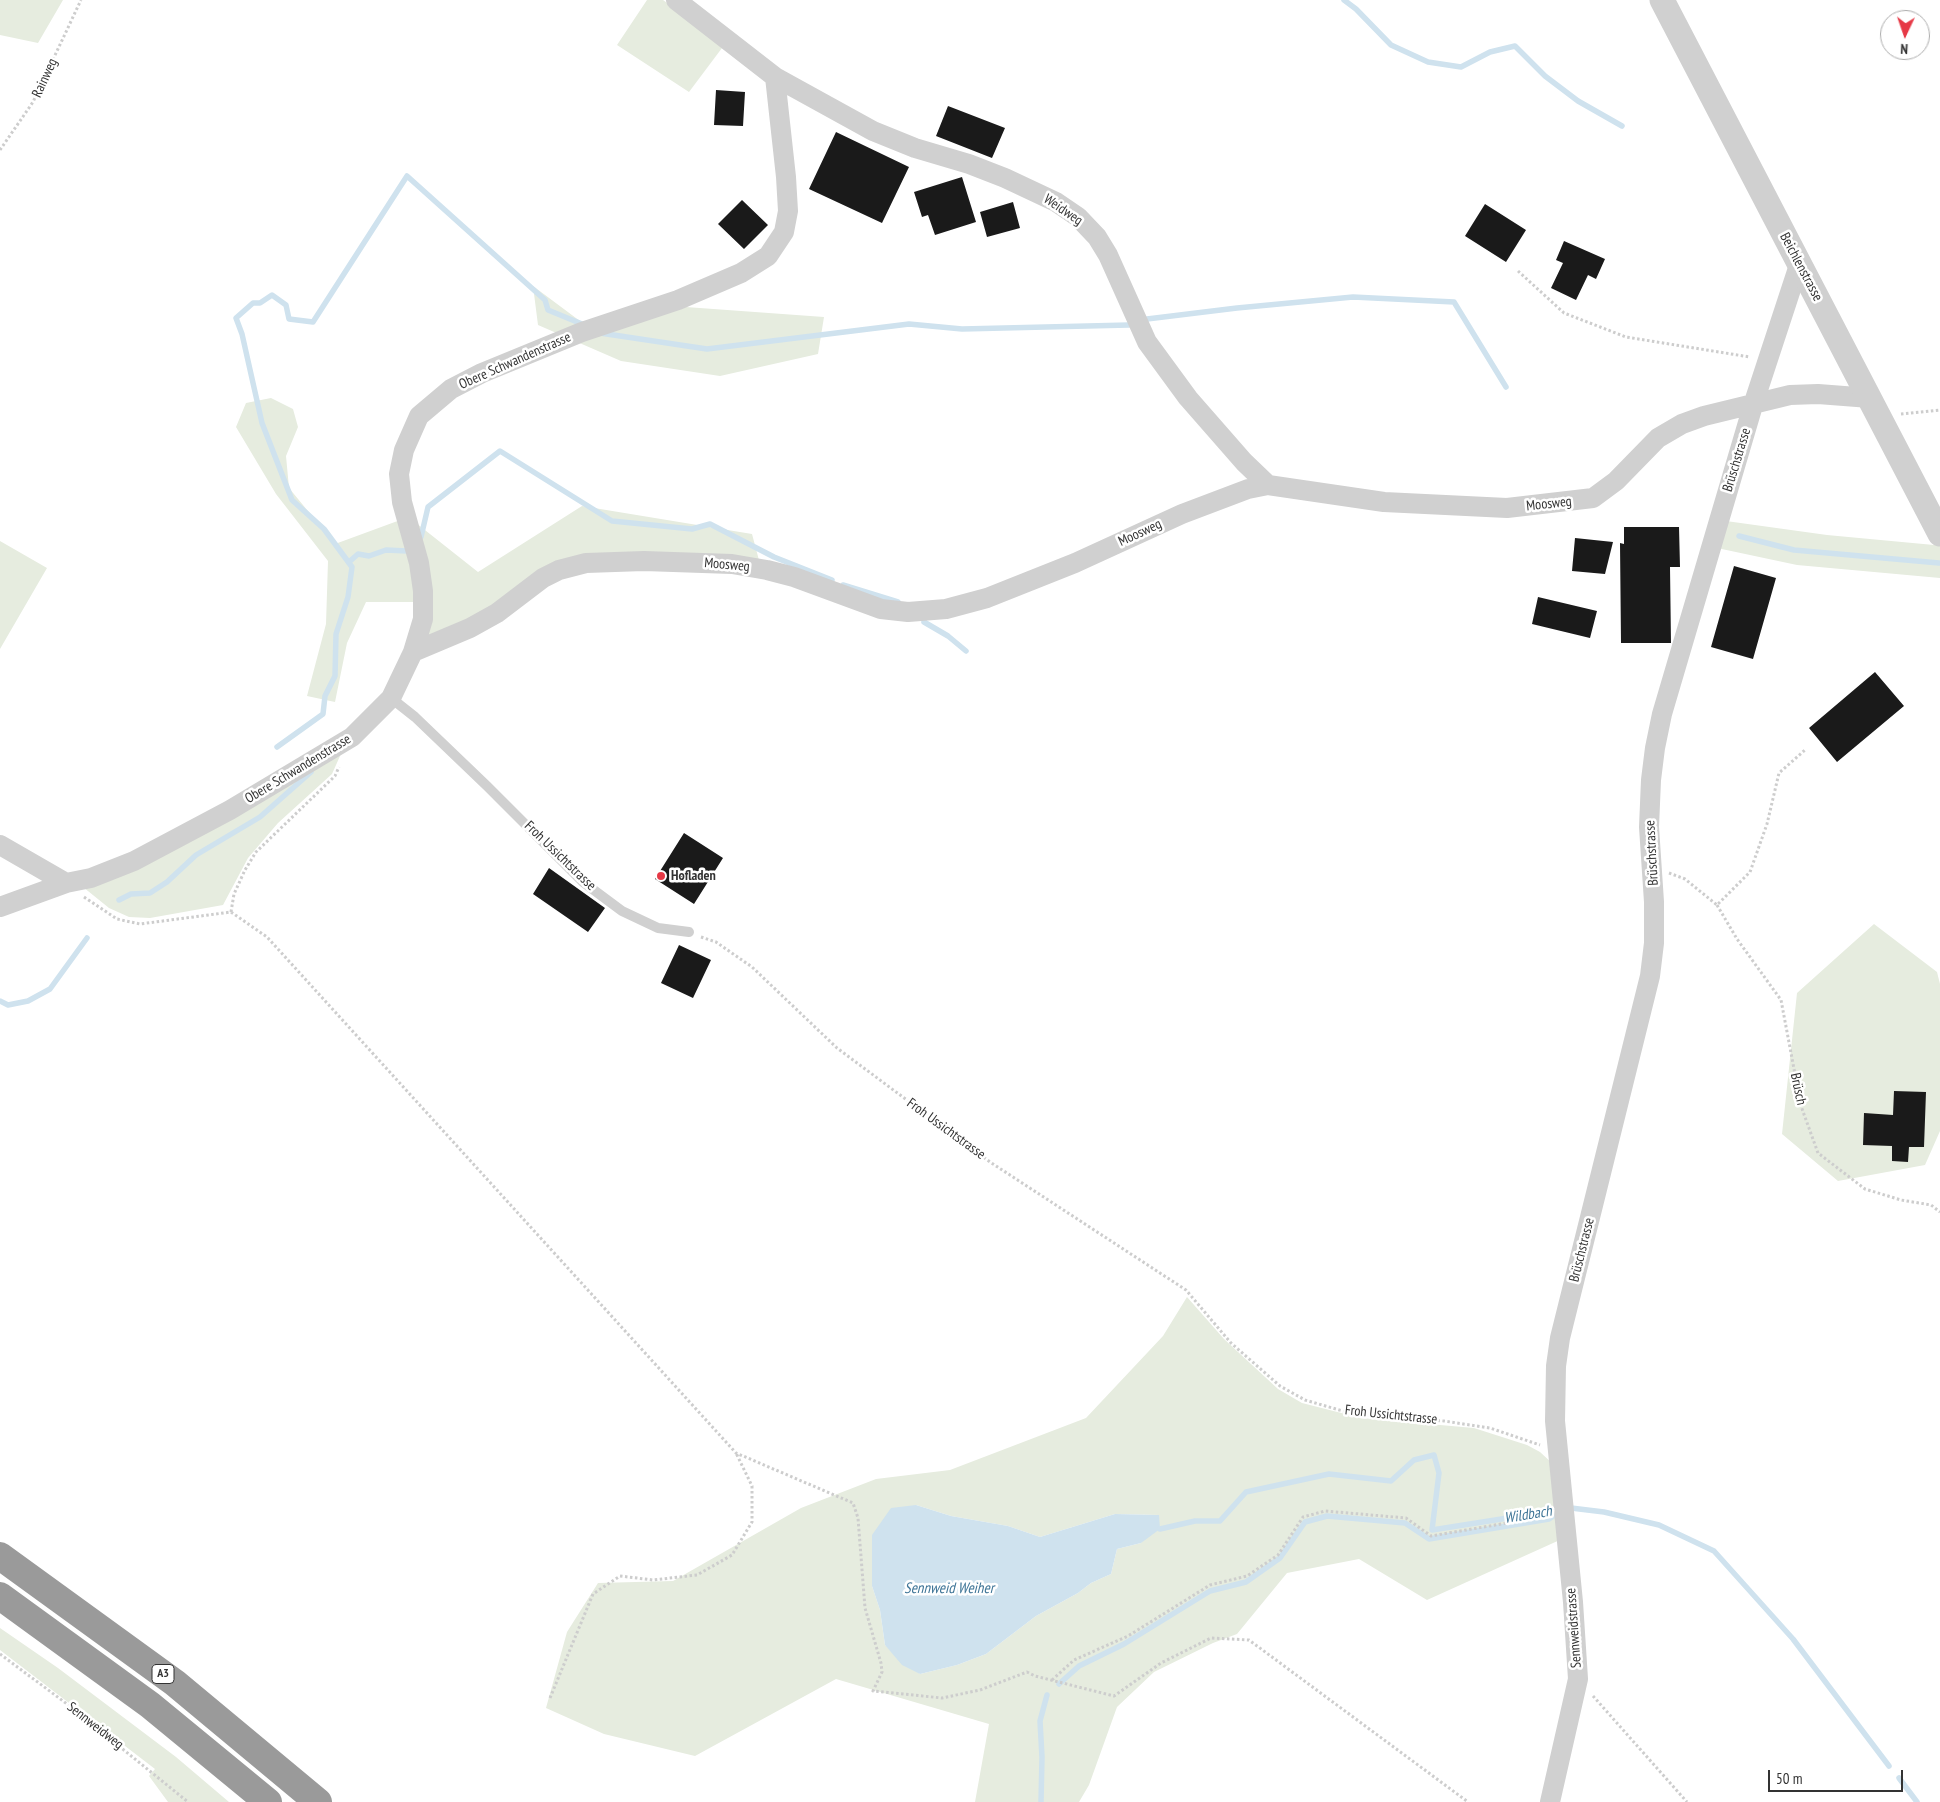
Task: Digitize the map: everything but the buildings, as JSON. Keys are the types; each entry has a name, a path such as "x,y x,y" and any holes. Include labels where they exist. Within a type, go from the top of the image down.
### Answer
{"highway":[{"name":"A3","path":"0,1556 175,1683 318,1802"},
{"name":"A3","path":"0,1596 150,1706 268,1802"}],"street":[{"path":"676,0 775,77"},
{"name":"Beichlenstrasse","path":"1662,0 1940,534"},
{"name":"Weidweg","path":"775,77 873,131 915,148 968,164 1005,178 1056,202 1078,217 1097,237 1108,255 1146,342 1188,398 1244,462 1268,485"},
{"name":"Obere Schwandenstrasse","path":"0,907 66,884 91,878 134,861 230,810 352,737 391,698 413,652 422,620 423,591 419,563 402,502 399,474 404,450 419,416 451,389 482,373 582,332 678,300 741,273 768,256 784,232 788,211 775,77"},
{"name":"Brüschstrasse","path":"1558,1451 1555,1391 1560,1338 1650,976 1654,943 1649,827 1651,780 1662,714 1754,402 1799,265"},
{"name":"Moosweg","path":"413,652 498,614 543,578 559,570 586,563 644,561 732,564 794,577 881,609 908,612 946,609 987,598 1075,563 1226,496 1268,485 1384,502 1453,506 1507,508 1593,498 1616,481 1658,438 1682,424 1754,402 1790,395 1818,394 1874,407"},
{"path":"0,845 66,884"},
{"name":"Sennweidstrasse","path":"1550,1802 1578,1679 1559,1511 1558,1451"}],"lane":[{"name":"Froh Ussichtstrasse","path":"391,698 415,717 459,758 583,882 622,910 658,928 689,932"}],"path":[{"name":"Rainweg","path":"0,150 34,102 81,0"},
{"path":"1518,270 1564,313 1626,337 1722,351 1767,361"},
{"path":"1874,407 1940,410"},
{"path":"231,912 234,894 256,852 335,776 352,737"},
{"path":"1652,867 1686,879 1718,905 1750,872 1767,824 1779,773 1804,750"},
{"path":"66,884 117,919 140,924 231,912 267,937 736,1453 752,1486 752,1522 732,1555 697,1575 653,1580 620,1576 593,1594 550,1698"},
{"name":"Brüsch","path":"1718,905 1737,939 1781,1000 1801,1106 1818,1153 1865,1189 1901,1200 1930,1205 1940,1212"},
{"name":"Froh Ussichtstrasse","path":"689,932 716,942 744,961 837,1048 990,1162 1186,1290 1232,1343 1280,1386 1305,1400 1352,1414 1444,1421 1490,1428 1558,1451"},
{"path":"736,1453 853,1504 858,1518 865,1608 881,1662 882,1672 873,1691 942,1698 980,1690 1027,1672 1114,1696 1161,1663 1211,1638 1249,1640 1468,1802"},
{"path":"1052,1680 1074,1660 1128,1636 1210,1585 1248,1576 1278,1555 1303,1517 1325,1511 1406,1518 1431,1536 1559,1511"},
{"name":"Sennweidweg","path":"0,1654 67,1704 188,1802"},
{"path":"1578,1679 1687,1802"}],"shaded area":[{"path":"0,0 63,0 38,43 0,35"},
{"path":"647,0 663,0 725,44 689,92 617,45"},
{"path":"533,286 588,327 672,306 824,317 818,354 720,376 621,361 538,325"},
{"path":"271,398 293,409 298,427 286,456 289,488 335,544 403,519 411,519 478,572 582,506 752,534 760,564 584,559 493,611 419,645 420,602 366,602 347,643 335,702 307,696 326,624 328,561 276,494 236,427 246,403"},
{"path":"1726,521 1827,535 1940,544 1940,578 1797,565 1717,548"},
{"path":"0,541 47,568 0,649"},
{"path":"344,747 332,774 278,823 248,858 223,905 150,918 129,917 109,908 83,887"},
{"path":"1874,924 1937,972 1940,984 1940,1131 1925,1165 1838,1181 1782,1134 1797,993"},
{"path":"1187,1297 1224,1339 1278,1389 1302,1403 1361,1418 1474,1428 1527,1445 1540,1452 1553,1464 1562,1539 1427,1600 1359,1559 1287,1573 1237,1634 1213,1643 1154,1672 1117,1707 1089,1785 1079,1802 975,1802 989,1724 836,1679 695,1756 604,1734 546,1708 567,1632 598,1583 673,1581 801,1508 876,1479 950,1470 1086,1418 1163,1336","holes":["916,1505 951,1516 1008,1526 1040,1537 1115,1514 1159,1515 1141,1543 1117,1549 1111,1574 1091,1583 1078,1593 1036,1616 986,1654 957,1665 920,1674 885,1645 880,1610 872,1586"]},
{"path":"0,1628 58,1668 176,1757 229,1802 168,1802 149,1776 155,1769 0,1650"}],"water":[{"name":"Sennweid Weiher","path":"916,1505 951,1516 1008,1526 1040,1537 1115,1514 1159,1515 1160,1529 1141,1543 1117,1549 1111,1574 1091,1583 1078,1593 1036,1616 986,1654 957,1665 920,1674 902,1665 885,1645 880,1610 872,1586 872,1535 891,1508"}],"waterway":[{"path":"1344,0 1356,9 1391,45 1428,62 1461,67 1490,52 1515,46 1545,76 1578,101 1622,126"},
{"path":"277,747 323,714 325,696 335,676 336,634 348,597 352,567 324,529 292,500 262,423 242,334 236,318 253,303 260,303 272,295 286,305 289,319 313,322 407,176 545,300 548,310 582,324"},
{"path":"1141,322 1147,319 1237,308 1353,297 1454,302 1506,387"},
{"path":"600,333 707,349 909,324 962,329 1129,325"},
{"path":"421,537 428,507 500,451 612,521 692,529 710,524 774,557 832,580"},
{"path":"1739,536 1794,550 1939,563"},
{"path":"349,562 358,554 369,556 386,550 407,551"},
{"path":"843,585 898,602"},
{"path":"924,622 948,636 966,651"},
{"path":"119,900 131,894 150,893 167,882 196,855 260,817 311,772"},
{"path":"0,1001 8,1005 28,1001 50,989 87,938"},
{"name":"Wildbach","path":"1160,1529 1195,1521 1220,1521 1246,1492 1329,1474 1391,1481 1414,1460 1434,1455 1439,1473 1432,1530 1571,1508 1604,1512 1659,1525 1714,1551 1793,1639 1889,1766"},
{"path":"1059,1684 1079,1666 1124,1644 1210,1591 1246,1582 1280,1558 1305,1522 1327,1516 1405,1523 1429,1539 1549,1519 1560,1511"},
{"path":"1041,1802 1042,1757 1040,1721 1047,1695"},
{"name":"Wildbach","path":"1899,1778 1917,1802"}],"place":[{"name":"Hofladen","path":"661,876"}]}
